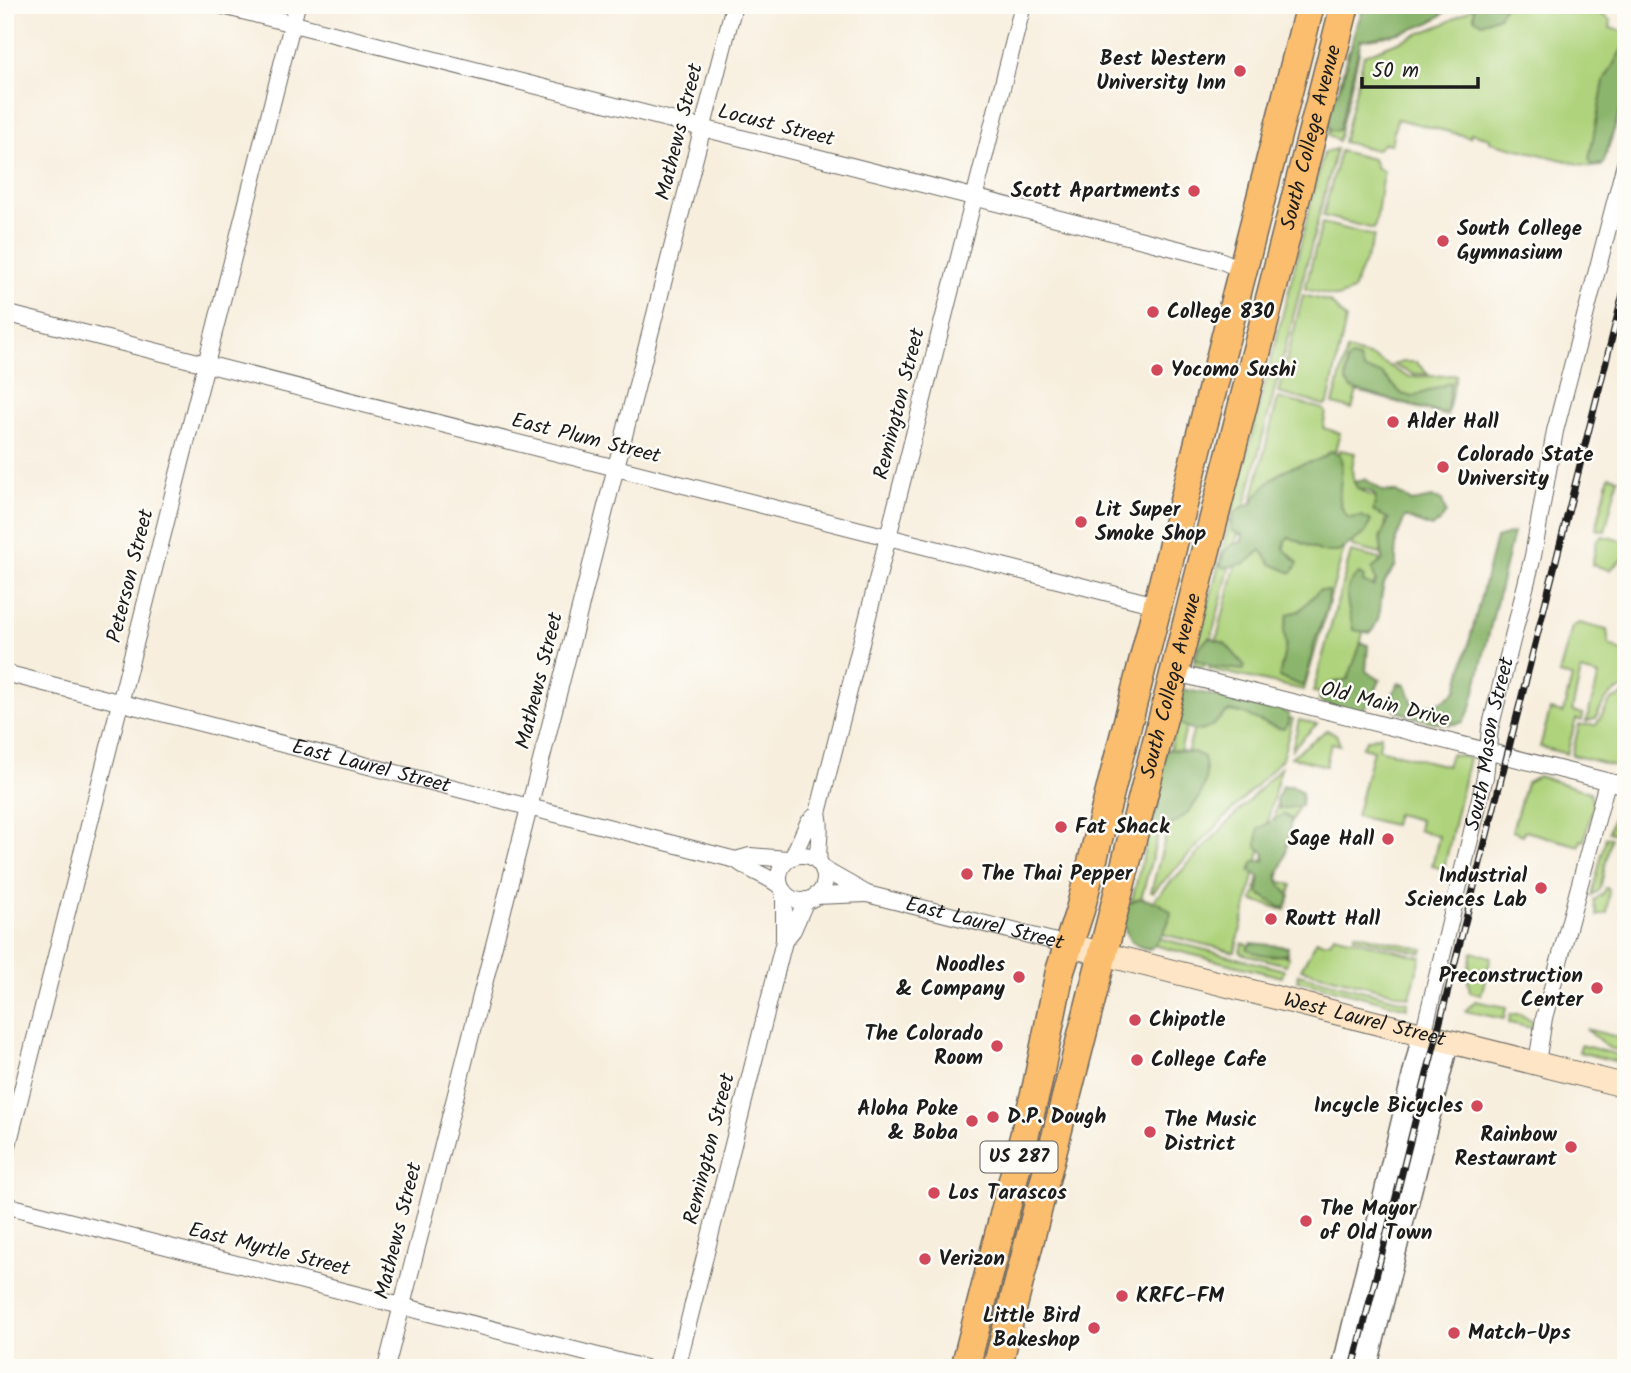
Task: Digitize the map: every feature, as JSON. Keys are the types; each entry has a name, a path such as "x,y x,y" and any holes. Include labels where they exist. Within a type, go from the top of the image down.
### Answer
{"highway":[{"name":"South College Avenue","path":"965,1368 1037,1086 1050,1013 1080,910 1241,269 1311,5"},
{"name":"South College Avenue","path":"997,1368 1344,9"},
{"path":"1241,269 1252,287 1250,371"},
{"path":"1156,605 1170,611 1175,627 1176,671"},
{"path":"978,1368 987,1328 983,1298"}],"main road":[{"name":"East Laurel Street","path":"1068,945 1103,953"},
{"name":"West Laurel Street","path":"1103,953 1626,1086"}],"street":[{"name":"Locust Street","path":"219,5 1217,259 1241,269"},
{"name":"Peterson Street","path":"5,1157 297,5"},
{"name":"Mathews Street","path":"386,1368 734,5"},
{"name":"Remington Street","path":"790,858 808,823 818,813 1023,5"},
{"path":"1311,5 1344,9"},
{"name":"South Mason Street","path":"1343,1368 1485,778 1487,752 1533,556 1555,431 1626,160"},
{"name":"East Plum Street","path":"5,313 1156,605"},
{"name":"Old Main Drive","path":"1176,671 1626,786"},
{"name":"East Laurel Street","path":"5,673 736,860 746,869 764,874 782,889"},
{"path":"1537,1063 1544,1018 1607,782"},
{"name":"Remington Street","path":"818,813 822,826 818,849 821,866"},
{"path":"807,855 821,866 824,884 811,899 796,900 782,889 779,871 790,858 807,855"},
{"name":"East Laurel Street","path":"736,860 750,856 790,858"},
{"name":"East Laurel Street","path":"821,866 867,894 1068,945"},
{"name":"Remington Street","path":"677,1368 784,941 782,889"},
{"name":"East Laurel Street","path":"811,899 867,894"},
{"name":"Remington Street","path":"784,941 811,899"},
{"path":"1366,1368 1448,1041"},
{"name":"East Myrtle Street","path":"5,1205 645,1368"}],"green space":[{"path":"1365,5 1444,5 1447,9 1441,16 1421,26 1361,40 1339,130 1331,131 1328,124 1334,100 1343,80 1355,30"},
{"path":"1474,5 1505,5 1499,16 1482,23 1474,18"},
{"path":"1478,5 1595,5 1594,8 1611,21 1610,28 1626,32 1626,94 1602,166 1591,167 1490,142 1490,138 1471,133 1470,137 1397,119 1391,144 1384,143 1376,150 1343,142 1364,55 1444,24"},
{"path":"1626,42 1626,92 1603,164 1592,165 1589,159 1604,81"},
{"path":"1348,50 1359,53 1338,141 1328,134"},
{"path":"1336,149 1204,667 1196,666 1194,661 1324,152"},
{"path":"1340,151 1373,159 1376,167 1384,172 1374,229 1323,216"},
{"path":"1322,223 1374,236 1353,291 1338,297 1305,289"},
{"path":"1303,295 1330,302 1346,319 1328,404 1324,405 1278,393"},
{"path":"1347,350 1375,358 1408,377 1456,375 1447,416 1357,391 1352,409 1333,404"},
{"path":"1351,357 1359,359 1364,370 1382,374 1402,394 1413,397 1451,382 1447,411 1443,414 1351,389 1346,382 1347,361"},
{"path":"1416,362 1428,374 1412,374 1393,365"},
{"path":"1278,398 1323,409 1326,412 1323,428 1340,433 1325,489 1346,542 1304,690 1209,669"},
{"path":"1340,450 1355,453 1352,469 1354,482 1363,492 1379,497 1387,512 1381,554 1352,547 1356,533 1349,531 1333,484"},
{"path":"1331,451 1340,454 1342,462 1340,496 1343,511 1349,518 1362,516 1371,521 1365,533 1338,552 1322,552 1289,537 1285,541 1284,549 1298,563 1292,573 1271,564 1261,550 1246,563 1224,568 1220,565 1226,549 1242,542 1243,535 1232,531 1236,512 1252,503 1263,488 1284,470 1316,460"},
{"path":"1609,476 1618,478 1605,531 1596,529"},
{"path":"1365,479 1383,491 1396,492 1412,502 1432,498 1442,500 1446,513 1439,523 1431,527 1405,517 1396,539 1396,565 1384,584 1379,615 1370,633 1353,630 1347,593 1359,574 1364,577 1363,582 1374,587 1376,582 1372,569 1383,560 1380,538 1389,519 1373,511 1376,498 1372,492 1358,489 1354,482"},
{"path":"1513,533 1471,708 1463,722 1438,723 1394,709 1392,695 1399,683 1406,685 1413,703 1419,705 1437,703 1457,689 1496,538"},
{"path":"1602,536 1624,541 1626,556 1610,570 1592,565 1597,540"},
{"path":"1351,552 1380,559 1355,667 1349,681 1321,693 1313,692"},
{"path":"1319,590 1329,591 1327,605 1303,686 1279,677 1286,645 1284,631 1288,614 1299,611"},
{"path":"1579,623 1607,630 1609,645 1626,654 1626,689 1610,695 1595,719 1586,722 1599,676 1581,671 1572,711 1583,714 1582,721 1576,719 1567,754 1540,747 1550,710 1563,713 1572,677 1559,674 1572,627"},
{"path":"1209,637 1225,643 1245,666 1243,670 1214,667 1194,659"},
{"path":"1361,643 1368,645 1366,671 1380,680 1370,702 1354,711 1324,704 1319,700 1322,689 1328,684 1348,679"},
{"path":"1182,689 1278,708 1289,714 1289,723 1283,729 1229,711 1206,729 1194,730 1177,722"},
{"path":"1184,693 1195,695 1134,926 1126,924"},
{"path":"1626,694 1626,769 1572,755 1579,725 1596,725 1611,700"},
{"path":"1202,697 1293,719 1282,759 1151,892"},
{"path":"1299,720 1317,724 1292,749"},
{"path":"1327,730 1336,734 1340,745 1331,743 1326,766 1291,757"},
{"path":"1381,735 1379,749 1447,766 1451,754 1469,758 1444,869 1432,866 1439,836 1418,830 1420,820 1396,814 1393,825 1356,816 1373,750 1362,747 1367,740"},
{"path":"1167,749 1196,753 1204,757 1205,782 1196,803 1188,812 1158,832 1152,825 1159,805 1154,785"},
{"path":"1281,767 1235,952 1142,929 1149,905"},
{"path":"1538,776 1590,792 1593,806 1584,841 1581,840 1579,846 1525,831 1523,835 1512,831 1526,783"},
{"path":"1282,785 1301,791 1298,808 1281,845 1279,881 1292,885 1285,910 1253,901"},
{"path":"1283,786 1293,786 1302,793 1301,806 1279,809 1276,800"},
{"path":"1626,803 1626,836 1609,832 1615,810"},
{"path":"1284,814 1291,819 1285,857 1277,876 1279,883 1290,896 1286,907 1282,908 1258,893 1260,877 1250,871 1254,861 1264,861 1265,853 1257,847 1258,829"},
{"path":"1606,837 1611,838 1600,890 1592,895"},
{"path":"1606,888 1609,889 1607,913 1597,916 1594,900 1603,894"},
{"path":"1140,898 1159,903 1171,912 1163,932 1150,949 1130,940 1125,929 1123,907"},
{"path":"1139,933 1284,970 1282,977 1137,941"},
{"path":"1355,933 1423,949 1422,953 1354,937"},
{"path":"1334,935 1421,957 1410,997 1301,969 1317,940 1323,943 1331,941"},
{"path":"1242,943 1289,957 1286,965 1240,953"},
{"path":"1251,943 1288,947 1287,954 1271,956 1256,953 1247,949"},
{"path":"1472,952 1491,957 1481,995 1470,992 1467,975"},
{"path":"1298,974 1408,1002 1407,1008 1297,980"},
{"path":"1475,1001 1506,1007 1504,1019 1465,1011"},
{"path":"1510,1014 1520,1014 1534,1023 1532,1028 1509,1023"},
{"path":"1586,1029 1626,1039 1625,1052 1609,1048"},
{"path":"1581,1045 1626,1057 1626,1064 1579,1052"}],"railway":[{"path":"1353,1368 1626,282"}],"place":[{"name":"Best Western University Inn","path":"1240,71"},
{"name":"Scott Apartments","path":"1194,191"},
{"name":"South College Gymnasium","path":"1443,241"},
{"name":"College 830","path":"1153,312"},
{"name":"Yocomo Sushi","path":"1157,370"},
{"name":"Alder Hall","path":"1393,422"},
{"name":"Colorado State University","path":"1443,467"},
{"name":"Lit Super Smoke Shop","path":"1081,522"},
{"name":"Fat Shack","path":"1061,827"},
{"name":"Sage Hall","path":"1388,839"},
{"name":"The Thai Pepper","path":"967,874"},
{"name":"Industrial Sciences Lab","path":"1541,888"},
{"name":"Routt Hall","path":"1271,919"},
{"name":"Noodles & Company","path":"1019,977"},
{"name":"Preconstruction Center","path":"1597,988"},
{"name":"Chipotle","path":"1135,1020"},
{"name":"The Colorado Room","path":"997,1046"},
{"name":"College Cafe","path":"1137,1060"},
{"name":"Incycle Bicycles","path":"1477,1106"},
{"name":"D.P. Dough","path":"993,1117"},
{"name":"Aloha Poke & Boba","path":"972,1121"},
{"name":"The Music District","path":"1150,1132"},
{"name":"Rainbow Restaurant","path":"1571,1147"},
{"name":"Los Tarascos","path":"934,1193"},
{"name":"The Mayor of Old Town","path":"1306,1221"},
{"name":"Verizon","path":"925,1259"},
{"name":"KRFC-FM","path":"1122,1296"},
{"name":"Little Bird Bakeshop","path":"1094,1328"},
{"name":"Match-Ups","path":"1454,1333"}]}
